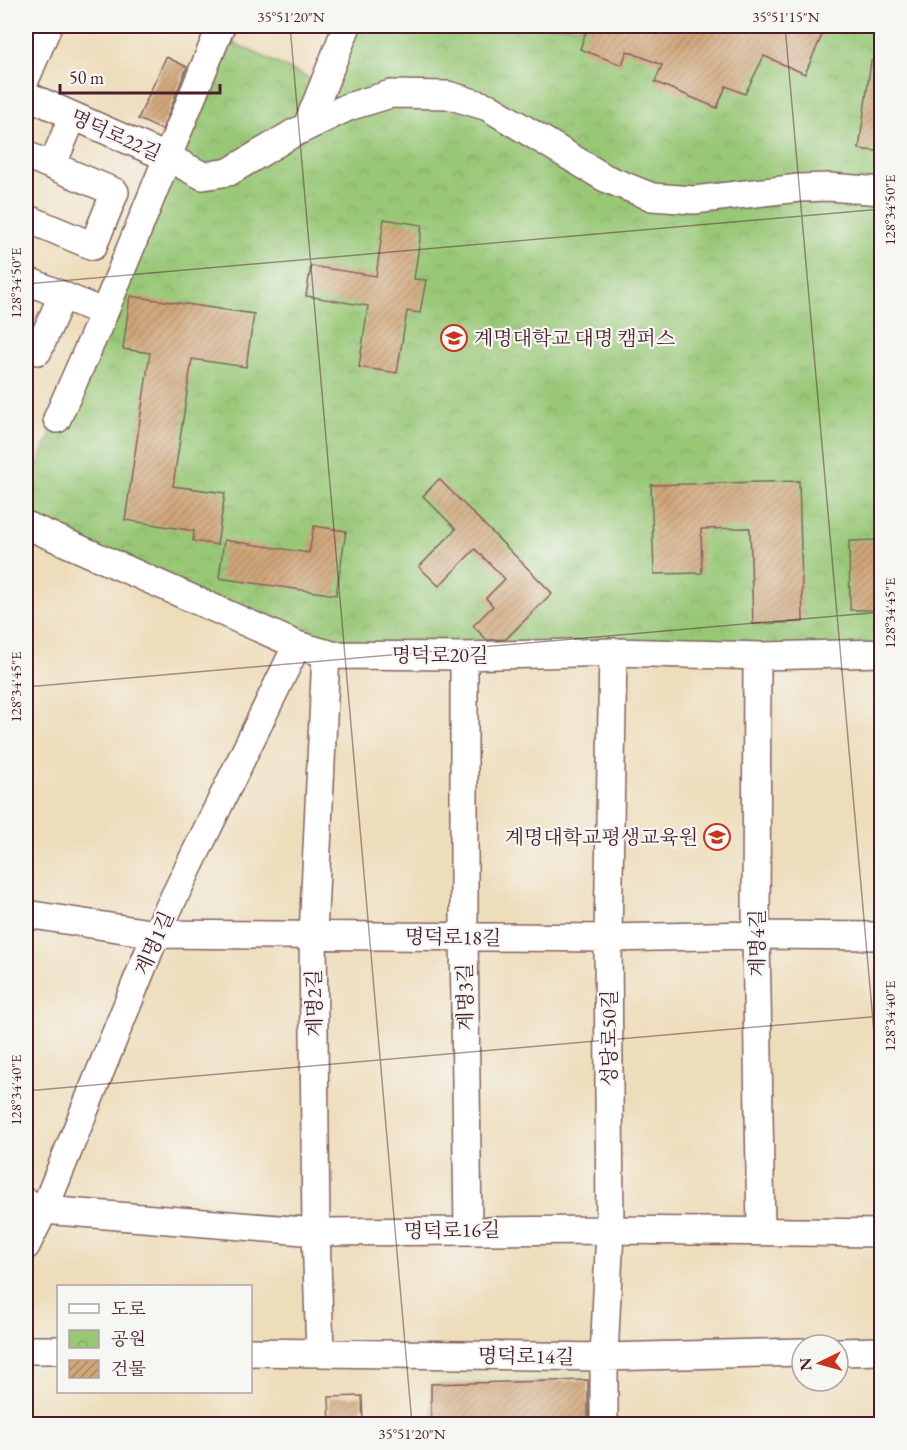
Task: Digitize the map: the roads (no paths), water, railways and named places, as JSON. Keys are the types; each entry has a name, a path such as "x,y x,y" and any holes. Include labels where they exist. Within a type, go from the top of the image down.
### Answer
{"street":[{"path":"26,78 48,26"},
{"path":"57,419 170,159 221,26"},
{"path":"308,126 347,26"},
{"name":"명덕로22길","path":"26,95 203,176 229,172 308,126 348,106 391,94 448,95 488,107 605,178 652,197 694,200 799,188 829,187 882,191"},
{"path":"52,166 73,116"},
{"path":"26,155 115,192 93,246 26,218"},
{"path":"26,280 104,313"},
{"path":"38,351 62,296"},
{"name":"명덕로20길","path":"26,525 297,645 327,653 464,656 613,652 757,656 882,653"},
{"name":"계명1길","path":"26,1246 35,1207 156,934 297,645"},
{"name":"성당로50길","path":"604,1425 604,1357 610,1230 608,938 613,652"},
{"name":"계명2길","path":"320,1353 316,1232 313,935 327,653"},
{"name":"계명3길","path":"464,656 464,937 468,1230"},
{"name":"계명4길","path":"757,656 756,935 761,1231"},
{"name":"명덕로18길","path":"26,914 156,934 608,938 756,935 882,936"},
{"name":"명덕로16길","path":"35,1207 316,1232 610,1230 882,1233"},
{"path":"26,1350 57,1350"},
{"path":"850,1352 882,1351"},
{"name":"명덕로14길","path":"252,1352 604,1357 790,1352"}],"place":[{"name":"계명대학교 대명 캠퍼스","path":"454,338"},
{"name":"계명대학교평생교육원","path":"717,837"}]}
